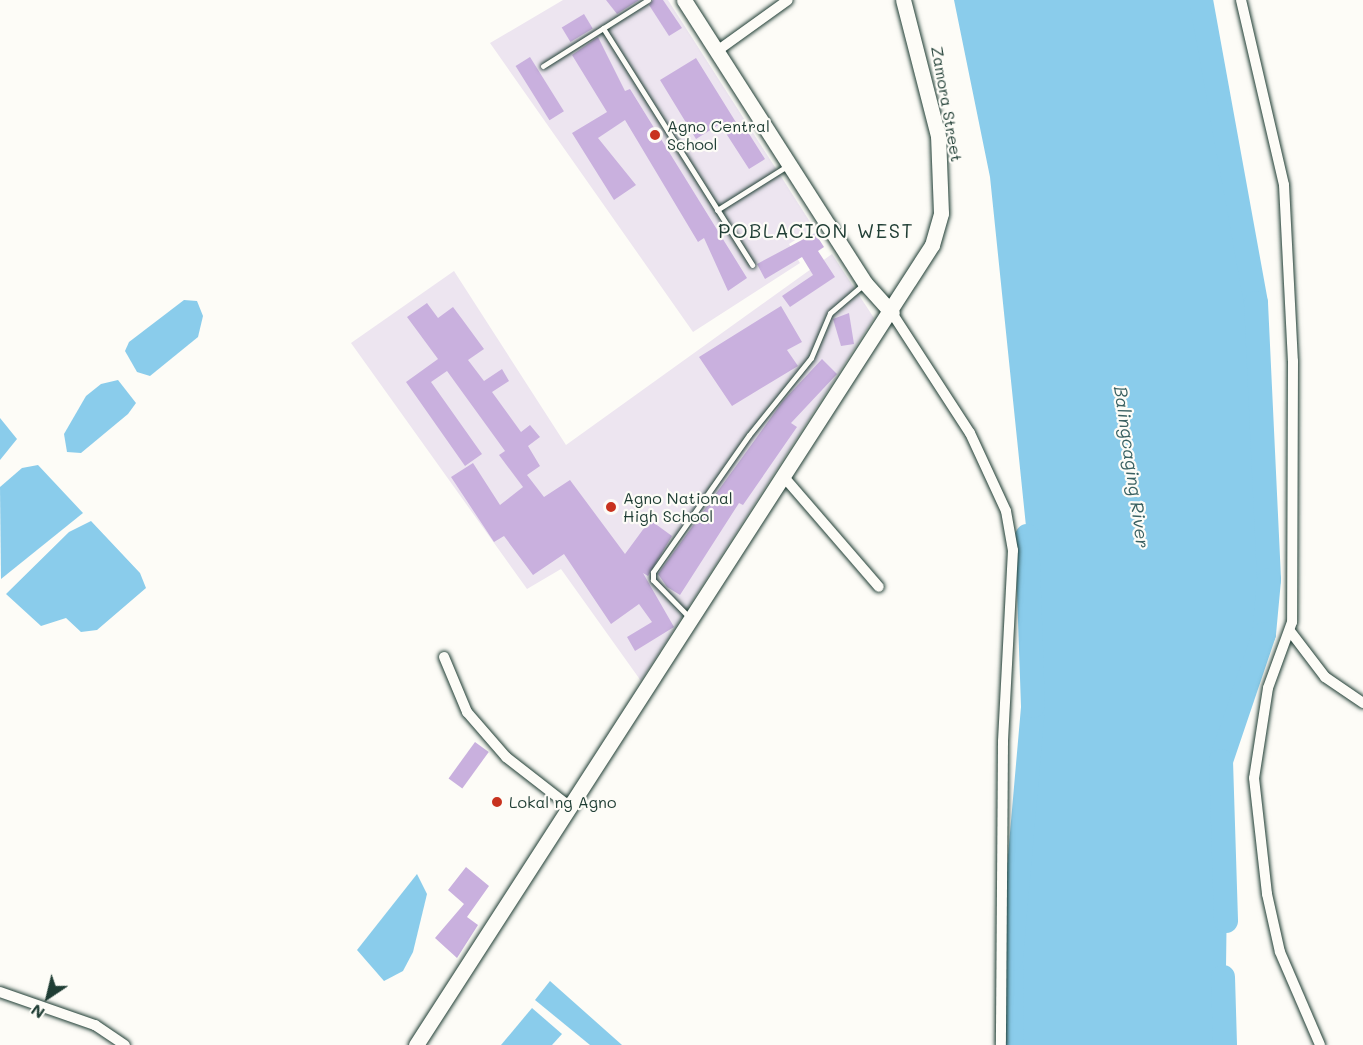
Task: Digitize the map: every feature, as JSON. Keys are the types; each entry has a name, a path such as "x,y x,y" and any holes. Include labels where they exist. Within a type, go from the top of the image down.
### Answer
{"street":[{"path":"684,0 791,163 865,283 892,313 978,450 1006,511 1013,550 1003,742 1001,1045"},
{"path":"717,51 788,0"},
{"name":"Zamora Street","path":"416,1045 568,806 892,313 932,245 942,180 921,56 903,0"},
{"path":"1241,0 1287,212 1293,361 1290,631 1268,688 1254,778 1265,883 1280,952 1320,1045"},
{"path":"784,477 879,587"},
{"path":"1290,631 1325,677 1363,703"},
{"path":"444,657 467,712 506,757 568,806"},
{"path":"0,992 95,1025 125,1045"}],"lane":[{"path":"543,66 648,0"},
{"path":"603,28 752,265"},
{"path":"717,210 791,163"},
{"path":"691,619 653,580 653,572 748,435 811,358 830,313 865,283"}],"shaded area":[{"name":"Agno Central School","path":"563,0 668,0 814,228 789,244 800,263 693,332 490,43"},
{"name":"Agno National High School","path":"832,254 874,318 641,681 561,569 527,589 351,343 454,271 566,445"}],"water":[{"name":"Balingcaging River","path":"954,0 1201,0 1256,303 1269,580 1264,634 1221,762 1227,891 1225,1045 1012,1045 1011,958 1033,706 1027,536 990,177"},
{"path":"184,300 197,301 203,316 198,337 150,376 137,372 125,351 129,342"},
{"path":"118,380 136,403 128,414 81,453 67,452 64,434 86,396 101,384"},
{"path":"0,418 17,439 0,460"},
{"path":"38,465 83,513 1,579 0,487 22,468"},
{"path":"91,521 140,573 146,588 97,630 81,632 66,618 41,626 6,594 69,532"},
{"path":"417,874 427,894 413,952 403,971 384,981 357,950"},
{"path":"550,981 622,1045 590,1045 535,1000"},
{"path":"532,1008 562,1034 552,1045 501,1045"}],"building":[{"path":"606,0 639,0 617,14"},
{"path":"653,0 663,0 682,28 669,36 649,5"},
{"path":"584,14 593,29 570,42 562,27"},
{"path":"598,37 625,91 630,89 747,278 728,291 704,238 698,242 625,120 598,138 636,185 614,200 572,133 607,112 572,55"},
{"path":"530,57 564,111 549,120 516,66"},
{"path":"696,58 742,132 746,129 765,159 749,169 720,124 696,139 660,80"},
{"path":"815,233 824,247 818,251 835,277 790,307 782,296 813,275 802,257 765,279 757,264"},
{"path":"427,303 438,318 453,307 484,349 468,360 484,381 502,369 509,381 492,392 521,432 530,425 540,437 528,446 540,466 527,475 544,497 570,480 625,554 650,520 672,536 648,576 643,573 674,627 635,651 627,637 652,622 639,604 611,624 564,554 533,575 504,536 494,542 451,477 473,463 500,505 523,487 499,455 505,451 447,371 431,382 482,454 465,466 406,382 438,359 407,317"},
{"path":"781,306 802,342 787,350 798,366 732,406 699,357"},
{"path":"849,313 854,344 841,346 833,319"},
{"path":"822,359 837,374 791,423 797,427 743,505 739,503 680,595 667,587 658,574 783,401"},
{"path":"475,742 489,752 462,788 449,778"},
{"path":"466,867 489,886 467,917 478,925 457,958 435,938 464,904 448,890"}],"waterway":[{"path":"1201,0 1256,303 1269,580 1264,634 1221,761 1226,921"},
{"path":"1012,1045 1011,959 1033,706 1027,536"},
{"path":"1223,977 1225,1045"}],"place":[{"name":"Agno Central School","path":"655,135"},
{"name":"Agno National High School","path":"611,507"},
{"name":"Lokal ng Agno","path":"497,802"}],"district":[{"name":"POBLACION WEST","path":"816,230"}]}
